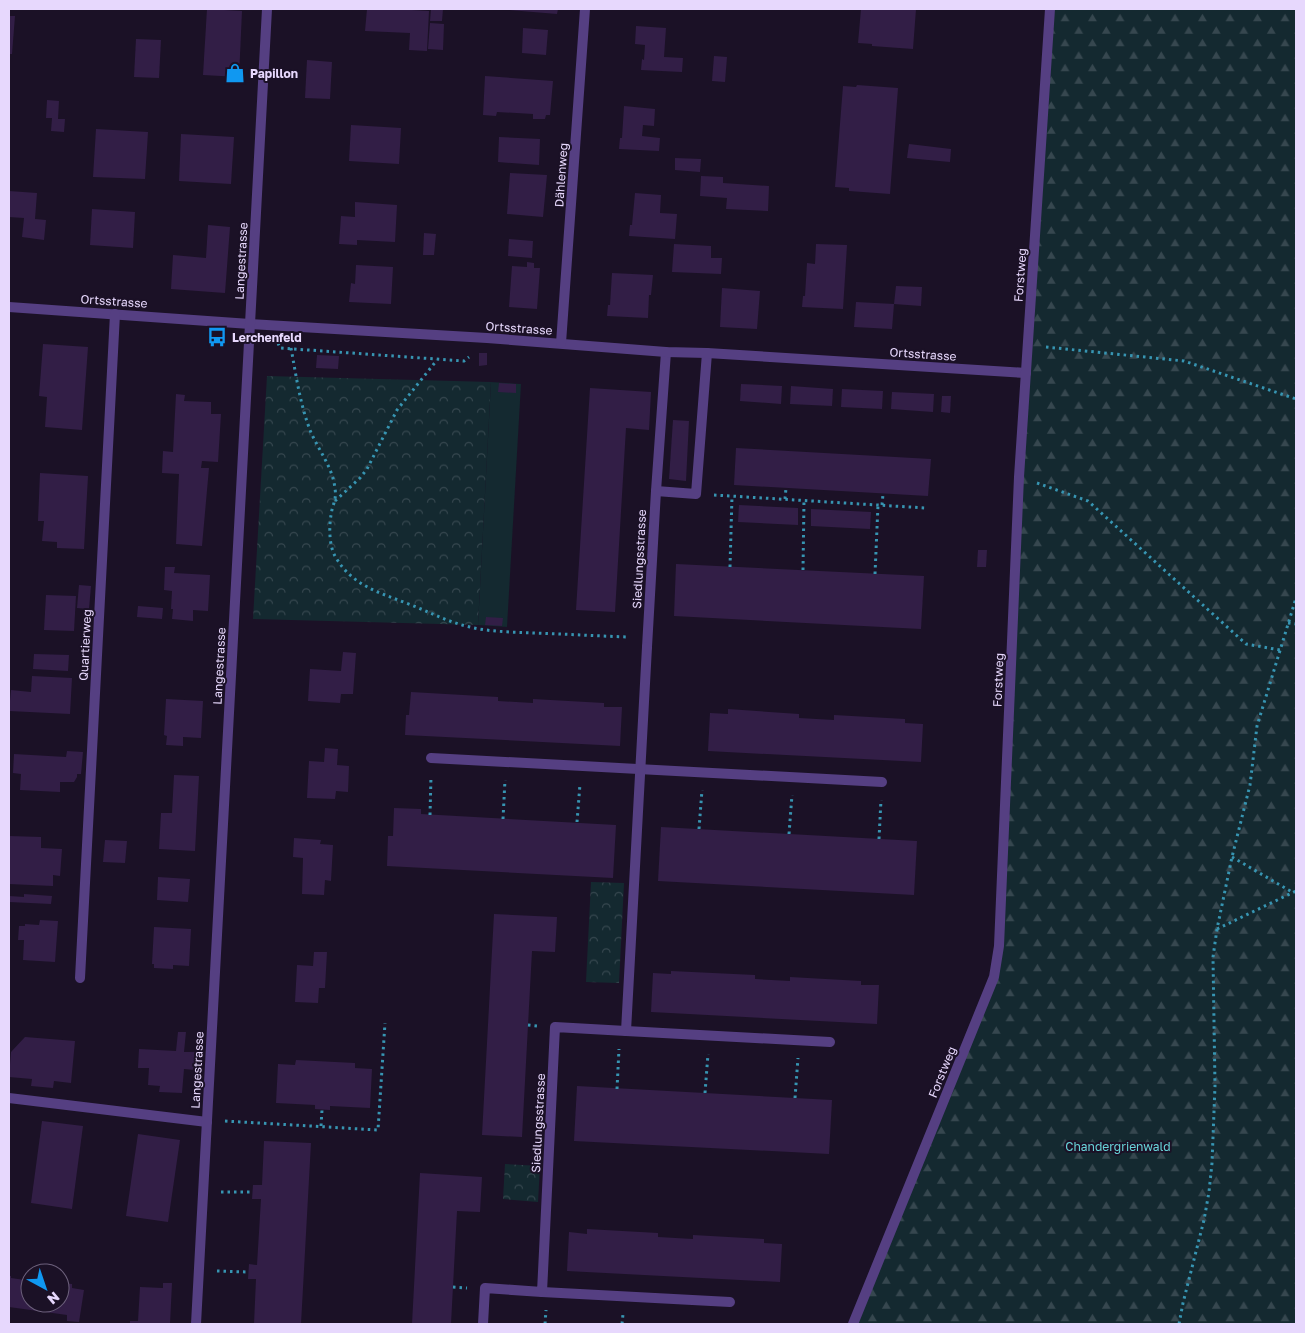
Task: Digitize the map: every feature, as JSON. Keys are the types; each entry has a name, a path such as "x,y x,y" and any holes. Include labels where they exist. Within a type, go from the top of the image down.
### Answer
{"street":[{"name":"Langestrasse","path":"196,1324 268,9"},
{"name":"Dählenweg","path":"561,343 585,9"},
{"name":"Forstweg","path":"853,1324 994,977 999,946 1019,477 1050,9"},
{"name":"Ortsstrasse","path":"9,307 561,343 666,352 707,353 1026,374"},
{"name":"Quartierweg","path":"80,978 115,314"},
{"name":"Siedlungsstrasse","path":"623,1030 666,352"},
{"path":"656,491 696,494 707,353"},
{"path":"432,758 882,782"},
{"name":"Siedlungsstrasse","path":"542,1292 555,1027 830,1042"},
{"path":"9,1098 207,1121"},
{"path":"483,1324 485,1288 730,1302"}],"path":[{"path":"1028,345 1184,361 1296,399"},
{"path":"291,348 303,407 310,430 323,454 336,489 331,514 331,543 334,554 352,576 380,594 417,607 447,621 472,628 647,643"},
{"path":"335,501 352,487 367,469 397,410 437,359"},
{"path":"1019,477 1088,500 1246,644 1280,650"},
{"path":"785,500 786,488"},
{"path":"696,494 926,508"},
{"path":"875,574 880,505 883,494"},
{"path":"730,567 732,496"},
{"path":"803,570 804,500"},
{"path":"1179,1324 1204,1220 1211,1172 1214,1086 1213,956 1217,929 1250,785 1257,726 1296,598"},
{"path":"1288,623 1296,624"},
{"path":"430,814 432,758"},
{"path":"503,819 506,762"},
{"path":"578,822 581,766"},
{"path":"699,829 704,772"},
{"path":"790,834 793,777"},
{"path":"879,839 882,782"},
{"path":"1232,858 1295,892"},
{"path":"1217,929 1295,892"},
{"path":"207,1121 378,1130 385,1024"},
{"path":"617,1088 623,1030"},
{"path":"705,1093 709,1036"},
{"path":"795,1098 800,1040"},
{"path":"321,1126 322,1110"},
{"path":"203,1191 253,1192"},
{"path":"199,1270 248,1272"}],"green space":[{"name":"Chandergrienwald","path":"1050,9 1296,9 1296,1324 853,1324 994,977 1019,477"},
{"path":"267,376 491,382 478,625 253,619"},
{"path":"491,382 521,384 507,627 478,625"},
{"path":"591,882 624,883 619,983 586,982"},
{"path":"505,1164 540,1166 538,1202 503,1199"}],"building":[{"path":"207,9 242,11 239,77 203,75"},
{"path":"367,9 429,11 427,51 409,50 410,33 365,31"},
{"path":"431,9 443,9 442,21 430,21"},
{"path":"509,9 558,9 557,14"},
{"path":"861,9 916,9 913,49 858,43"},
{"path":"9,16 15,16 12,54 9,54"},
{"path":"430,23 444,24 443,50 428,49"},
{"path":"636,26 666,28 664,57 683,58 682,72 641,70 645,45 635,44"},
{"path":"523,28 548,30 546,55 522,53"},
{"path":"136,39 161,40 159,78 134,77"},
{"path":"714,56 727,57 725,82 712,81"},
{"path":"307,60 332,62 330,99 305,98"},
{"path":"485,76 553,81 550,115 546,115 545,119 533,119 533,114 497,112 496,116 483,115"},
{"path":"857,85 898,88 890,194 849,191 849,188 835,187 843,86 856,87"},
{"path":"47,100 59,101 58,119 65,119 64,132 51,131 52,118 46,118"},
{"path":"624,106 655,109 654,126 643,125 642,136 660,138 659,151 619,149 620,138 622,138"},
{"path":"351,125 401,128 399,164 349,161"},
{"path":"96,129 148,132 145,179 93,177"},
{"path":"181,134 234,137 231,184 179,181"},
{"path":"499,137 540,139 539,165 498,162"},
{"path":"909,144 951,149 950,162 907,158"},
{"path":"675,158 701,159 700,172 675,170"},
{"path":"510,173 547,175 543,217 507,214"},
{"path":"701,176 723,177 723,183 769,186 768,211 726,209 727,198 700,196"},
{"path":"9,191 37,193 35,219 46,220 44,240 22,237 24,218 9,217"},
{"path":"635,193 661,195 660,213 677,214 675,239 629,236"},
{"path":"355,202 397,205 395,242 357,240 357,245 339,244 341,216 355,217"},
{"path":"92,209 135,212 133,248 90,245"},
{"path":"208,225 230,227 225,293 171,289 173,255 206,258"},
{"path":"424,233 436,234 434,255 423,255"},
{"path":"509,239 533,241 532,258 508,256"},
{"path":"674,244 711,246 711,258 722,258 721,274 672,272"},
{"path":"816,244 847,245 843,309 802,307 803,296 805,296 807,263 815,264"},
{"path":"527,262 534,263 534,268 540,268 537,309 509,307 512,266 527,267"},
{"path":"356,265 393,267 391,304 349,302 351,283 355,284"},
{"path":"612,273 653,275 651,295 649,295 648,318 607,316 608,305 610,305"},
{"path":"896,286 922,287 921,306 894,304"},
{"path":"722,288 760,291 757,329 720,327"},
{"path":"856,302 894,304 892,329 854,327"},
{"path":"43,344 88,347 82,430 45,427 47,397 39,396"},
{"path":"479,353 487,353 487,365 479,366"},
{"path":"317,355 339,356 338,369 316,368"},
{"path":"499,383 516,384 516,393 498,392"},
{"path":"741,384 782,386 781,404 740,401"},
{"path":"791,386 833,389 832,406 790,404"},
{"path":"590,388 651,392 649,430 626,428 615,612 576,610"},
{"path":"842,389 883,391 882,409 841,407"},
{"path":"892,392 934,394 933,412 891,409"},
{"path":"176,394 185,395 184,401 211,402 211,414 221,414 218,462 202,461 201,468 209,468 202,546 176,544 179,474 162,473 163,451 173,452"},
{"path":"942,396 951,396 950,413 941,412"},
{"path":"673,420 689,421 686,481 669,479"},
{"path":"736,448 931,459 928,496 734,485"},
{"path":"40,473 88,476 84,549 57,548 57,542 42,541 44,521 38,521"},
{"path":"739,505 798,508 798,525 738,522"},
{"path":"811,509 871,512 870,529 811,526"},
{"path":"978,550 987,550 986,567 977,567"},
{"path":"676,564 924,576 921,629 674,616"},
{"path":"165,567 175,567 174,573 210,575 208,611 193,610 193,621 172,619 172,591 164,590"},
{"path":"79,585 91,586 89,609 77,608"},
{"path":"46,595 76,596 74,631 44,630"},
{"path":"138,606 163,608 162,619 137,617"},
{"path":"486,617 503,618 502,626 485,625"},
{"path":"343,652 356,653 353,694 341,694 340,703 308,701 310,669 341,671"},
{"path":"34,654 69,655 68,671 33,669"},
{"path":"32,676 72,678 70,714 9,711 11,690 31,692"},
{"path":"411,692 498,697 498,701 533,703 533,699 604,703 604,707 622,707 620,746 405,735 406,715 409,715"},
{"path":"166,699 203,701 201,738 183,737 183,746 166,745 167,736 164,735"},
{"path":"728,709 799,714 799,718 834,720 834,715 905,719 905,723 923,724 921,762 708,751 710,713 728,714"},
{"path":"325,748 338,749 337,765 349,766 348,792 336,791 335,799 307,798 309,761 324,762"},
{"path":"67,751 83,752 81,774 77,774 74,782 60,782 60,792 20,790 21,774 13,773 14,754 66,757"},
{"path":"174,775 199,776 195,851 159,849 161,813 172,813"},
{"path":"394,808 421,809 421,814 616,825 613,878 387,866 388,836 393,836"},
{"path":"661,827 917,841 914,895 658,881"},
{"path":"9,836 41,837 41,848 62,849 60,876 53,875 53,886 9,884"},
{"path":"294,838 321,840 320,844 333,845 331,881 325,880 324,895 302,894 303,858 293,857"},
{"path":"105,840 127,841 125,863 103,862"},
{"path":"158,877 190,879 188,902 157,900"},
{"path":"24,894 52,896 51,904 9,902 9,896 24,897"},
{"path":"494,914 557,917 555,952 532,951 522,1137 482,1135"},
{"path":"40,920 58,921 55,962 23,960 24,940 18,940 19,926 25,926 25,924 39,925"},
{"path":"154,927 191,929 189,966 173,965 173,969 154,968 154,964 152,964"},
{"path":"314,952 327,952 325,988 319,988 318,1003 295,1002 297,965 313,966"},
{"path":"671,971 755,975 755,979 790,981 790,977 861,981 861,985 879,985 877,1024 651,1012 653,973 671,974"},
{"path":"178,1032 186,1032 184,1052 195,1052 195,1070 184,1069 182,1093 159,1092 160,1086 148,1085 149,1068 138,1068 139,1049 176,1051"},
{"path":"25,1037 75,1041 71,1083 54,1081 53,1088 31,1086 32,1079 9,1077 11,1052"},
{"path":"296,1060 355,1063 355,1068 372,1069 370,1108 330,1106 330,1110 315,1109 315,1105 276,1103 278,1064 295,1065"},
{"path":"577,1086 832,1100 829,1154 574,1141"},
{"path":"42,1121 83,1126 72,1209 31,1203"},
{"path":"138,1134 180,1140 168,1222 126,1216"},
{"path":"264,1141 311,1143 301,1324 254,1324 256,1279 248,1279 249,1264 257,1265 261,1199 252,1199 253,1185 262,1185"},
{"path":"420,1173 482,1177 480,1212 457,1211 451,1324 412,1324"},
{"path":"587,1229 658,1233 658,1237 693,1239 693,1235 764,1239 764,1243 782,1244 780,1282 567,1271 569,1232 587,1234"},
{"path":"9,1276 11,1276 11,1278 20,1279 20,1309 9,1307"},
{"path":"163,1283 172,1283 170,1324 130,1324 130,1321 138,1321 140,1287 163,1288"},
{"path":"70,1284 72,1284 72,1288 84,1290 79,1322 67,1321 67,1315 52,1313 70,1313"}],"place":[{"name":"Papillon","path":"235,73"},
{"name":"Lerchenfeld","path":"217,337"}]}
